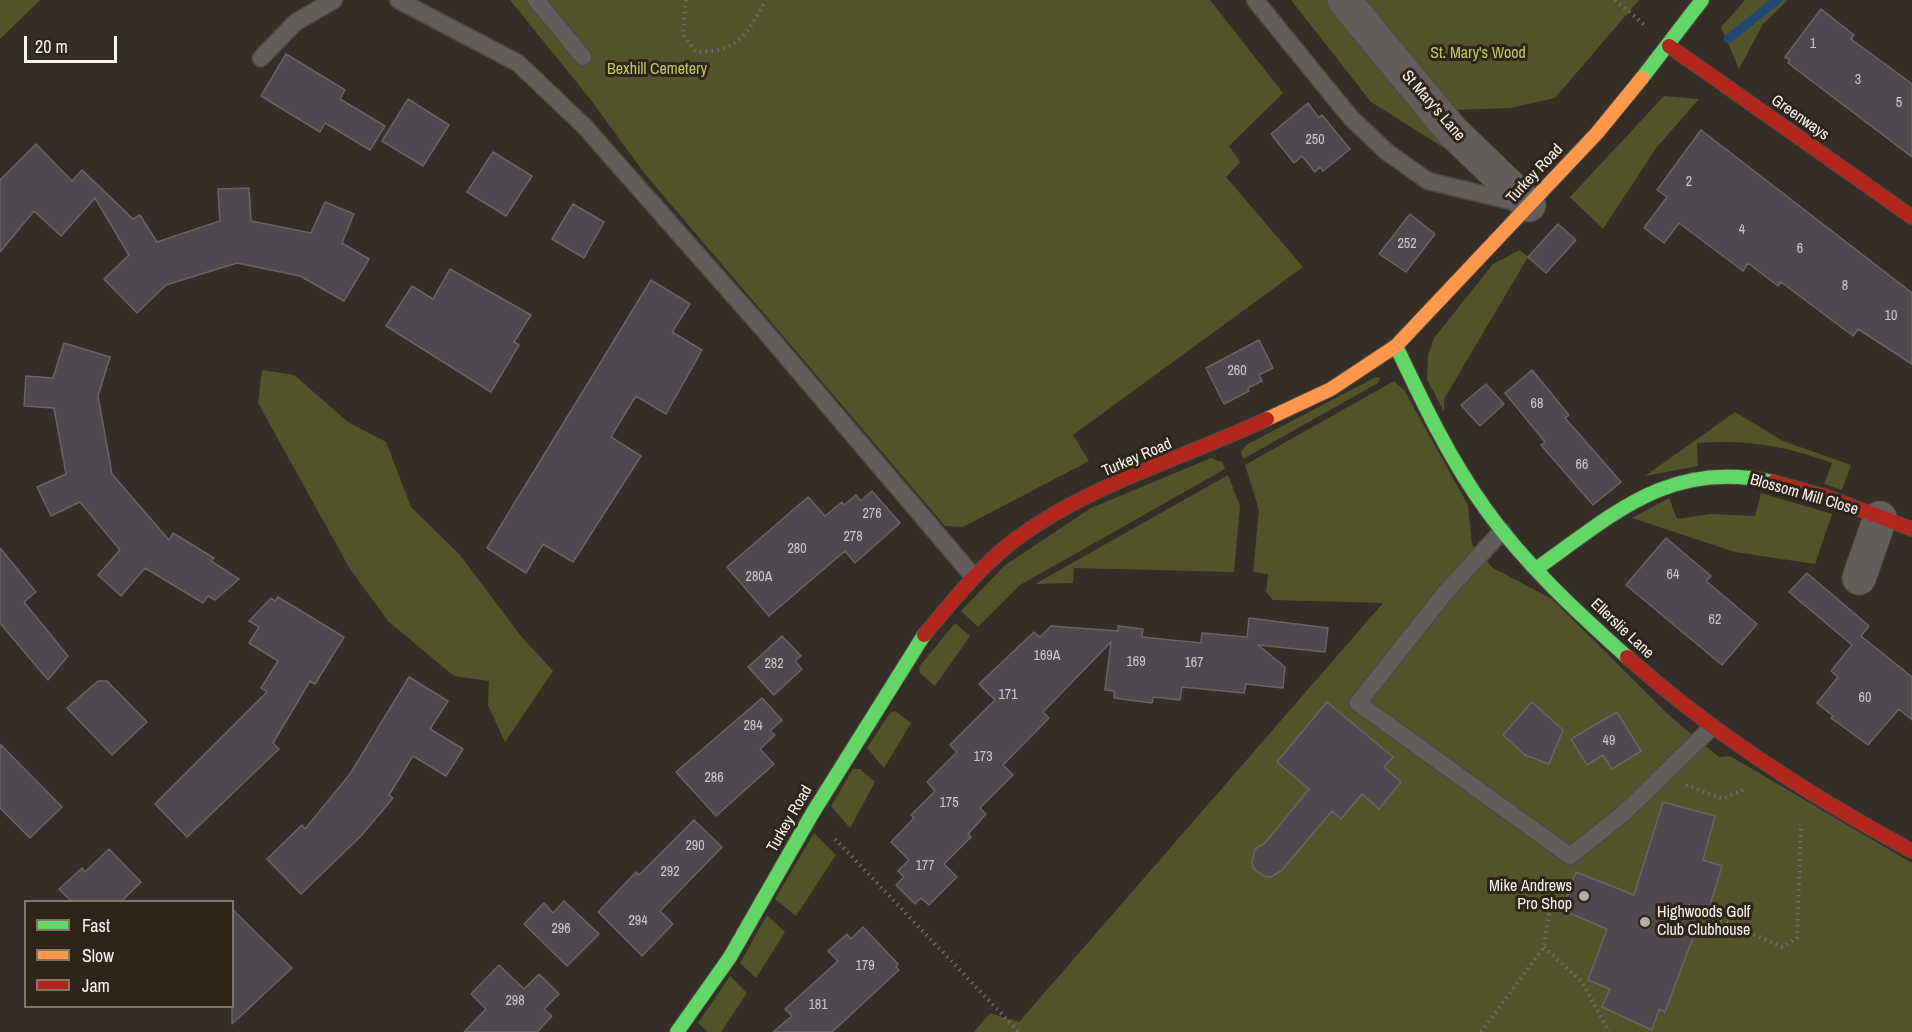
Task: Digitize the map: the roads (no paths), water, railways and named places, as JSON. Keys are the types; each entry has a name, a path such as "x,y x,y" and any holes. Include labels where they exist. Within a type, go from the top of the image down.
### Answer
{"street":[{"name":"St Mary's Lane","path":"1344,0 1452,130 1529,206"},
{"name":"Turkey Road","path":"677,1032 730,957 812,814 916,645 972,576 1016,539 1083,498 1222,440 1331,390 1396,346 1597,133 1669,46 1701,0"},
{"name":"Greenways","path":"1669,46 1912,217"},
{"name":"Ellerslie Lane","path":"1396,346 1435,426 1478,498 1502,531 1536,569 1612,646 1712,727 1810,792 1912,851"},
{"name":"Blossom Mill Close","path":"1536,569 1639,500 1670,484 1713,477 1754,478 1829,499 1912,529"},
{"name":"Blossom Mill Close","path":"1859,578 1881,518"}],"lane":[{"path":"261,58 296,22 333,0"},
{"path":"398,0 518,63 585,127 764,329 972,576"},
{"path":"536,0 583,57"},
{"path":"1255,0 1351,118 1387,152 1428,181 1529,206"},
{"path":"1502,531 1445,592 1358,703 1570,856 1624,813 1712,727"}],"waterway":[{"path":"1728,39 1777,0"}],"place":[{"name":"Mike Andrews Pro Shop","path":"1584,896"},
{"name":"Highwoods Golf Club Clubhouse","path":"1645,922"}],"park label":[{"name":"St. Mary's Wood","path":"1478,54"},
{"name":"Bexhill Cemetery","path":"657,70"}]}
